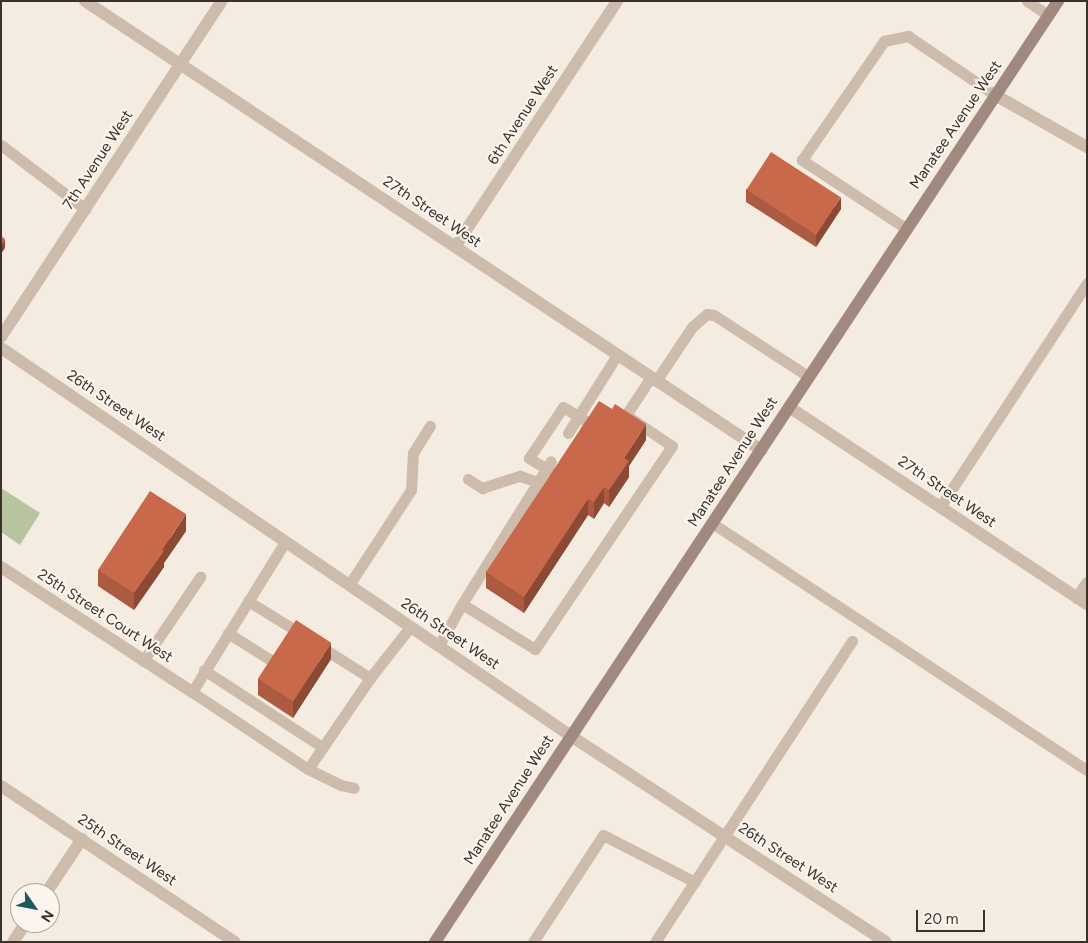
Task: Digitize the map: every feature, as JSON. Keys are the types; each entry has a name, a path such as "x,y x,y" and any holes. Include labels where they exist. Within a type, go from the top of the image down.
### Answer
{"main road":[{"name":"Manatee Avenue West","path":"435,942 1058,1"}],"street":[{"name":"27th Street West","path":"85,1 760,450"},
{"name":"7th Avenue West","path":"1,337 222,1"},
{"name":"6th Avenue West","path":"455,247 617,1"},
{"path":"996,96 1087,147"},
{"name":"26th Street West","path":"1,348 571,736 886,942"},
{"name":"27th Street West","path":"789,407 1082,601"},
{"name":"25th Street Court West","path":"1,567 192,692"},
{"path":"1082,601 1087,583"},
{"name":"25th Street West","path":"1,786 82,838 235,942"},
{"path":"53,883 82,838"}],"lane":[{"path":"1027,1 1048,15"},
{"path":"907,229 802,160 884,41 908,36 996,96"},
{"path":"1,145 85,209"},
{"path":"940,507 1087,283"},
{"path":"462,604 536,649 672,446 626,415 692,327 707,314 714,315 809,378"},
{"path":"568,433 617,355"},
{"path":"438,645 537,482 552,465 529,458 563,407 590,423 579,440"},
{"path":"349,585 411,490 412,453 430,426"},
{"path":"468,479 482,488 520,476 537,482"},
{"path":"712,523 1087,770"},
{"path":"285,542 192,692 308,769 341,785 354,788"},
{"path":"143,661 200,577"},
{"path":"248,601 370,678"},
{"path":"308,769 370,678 410,627"},
{"path":"228,633 269,659"},
{"path":"655,942 852,641"},
{"path":"204,670 322,747"},
{"path":"532,942 603,835 695,882"}],"green space":[{"path":"1,488 40,513 20,545 1,532"}],"building":[{"path":"771,152 841,197 816,235 746,190"},
{"path":"1,236 5,239 1,245"},
{"path":"599,401 612,409 615,404 646,424 624,458 629,461 609,490 604,487 594,502 588,499 524,597 486,572"},
{"path":"150,491 186,514 162,550 164,551 134,593 98,570"},
{"path":"296,620 331,643 293,702 258,679"}]}
